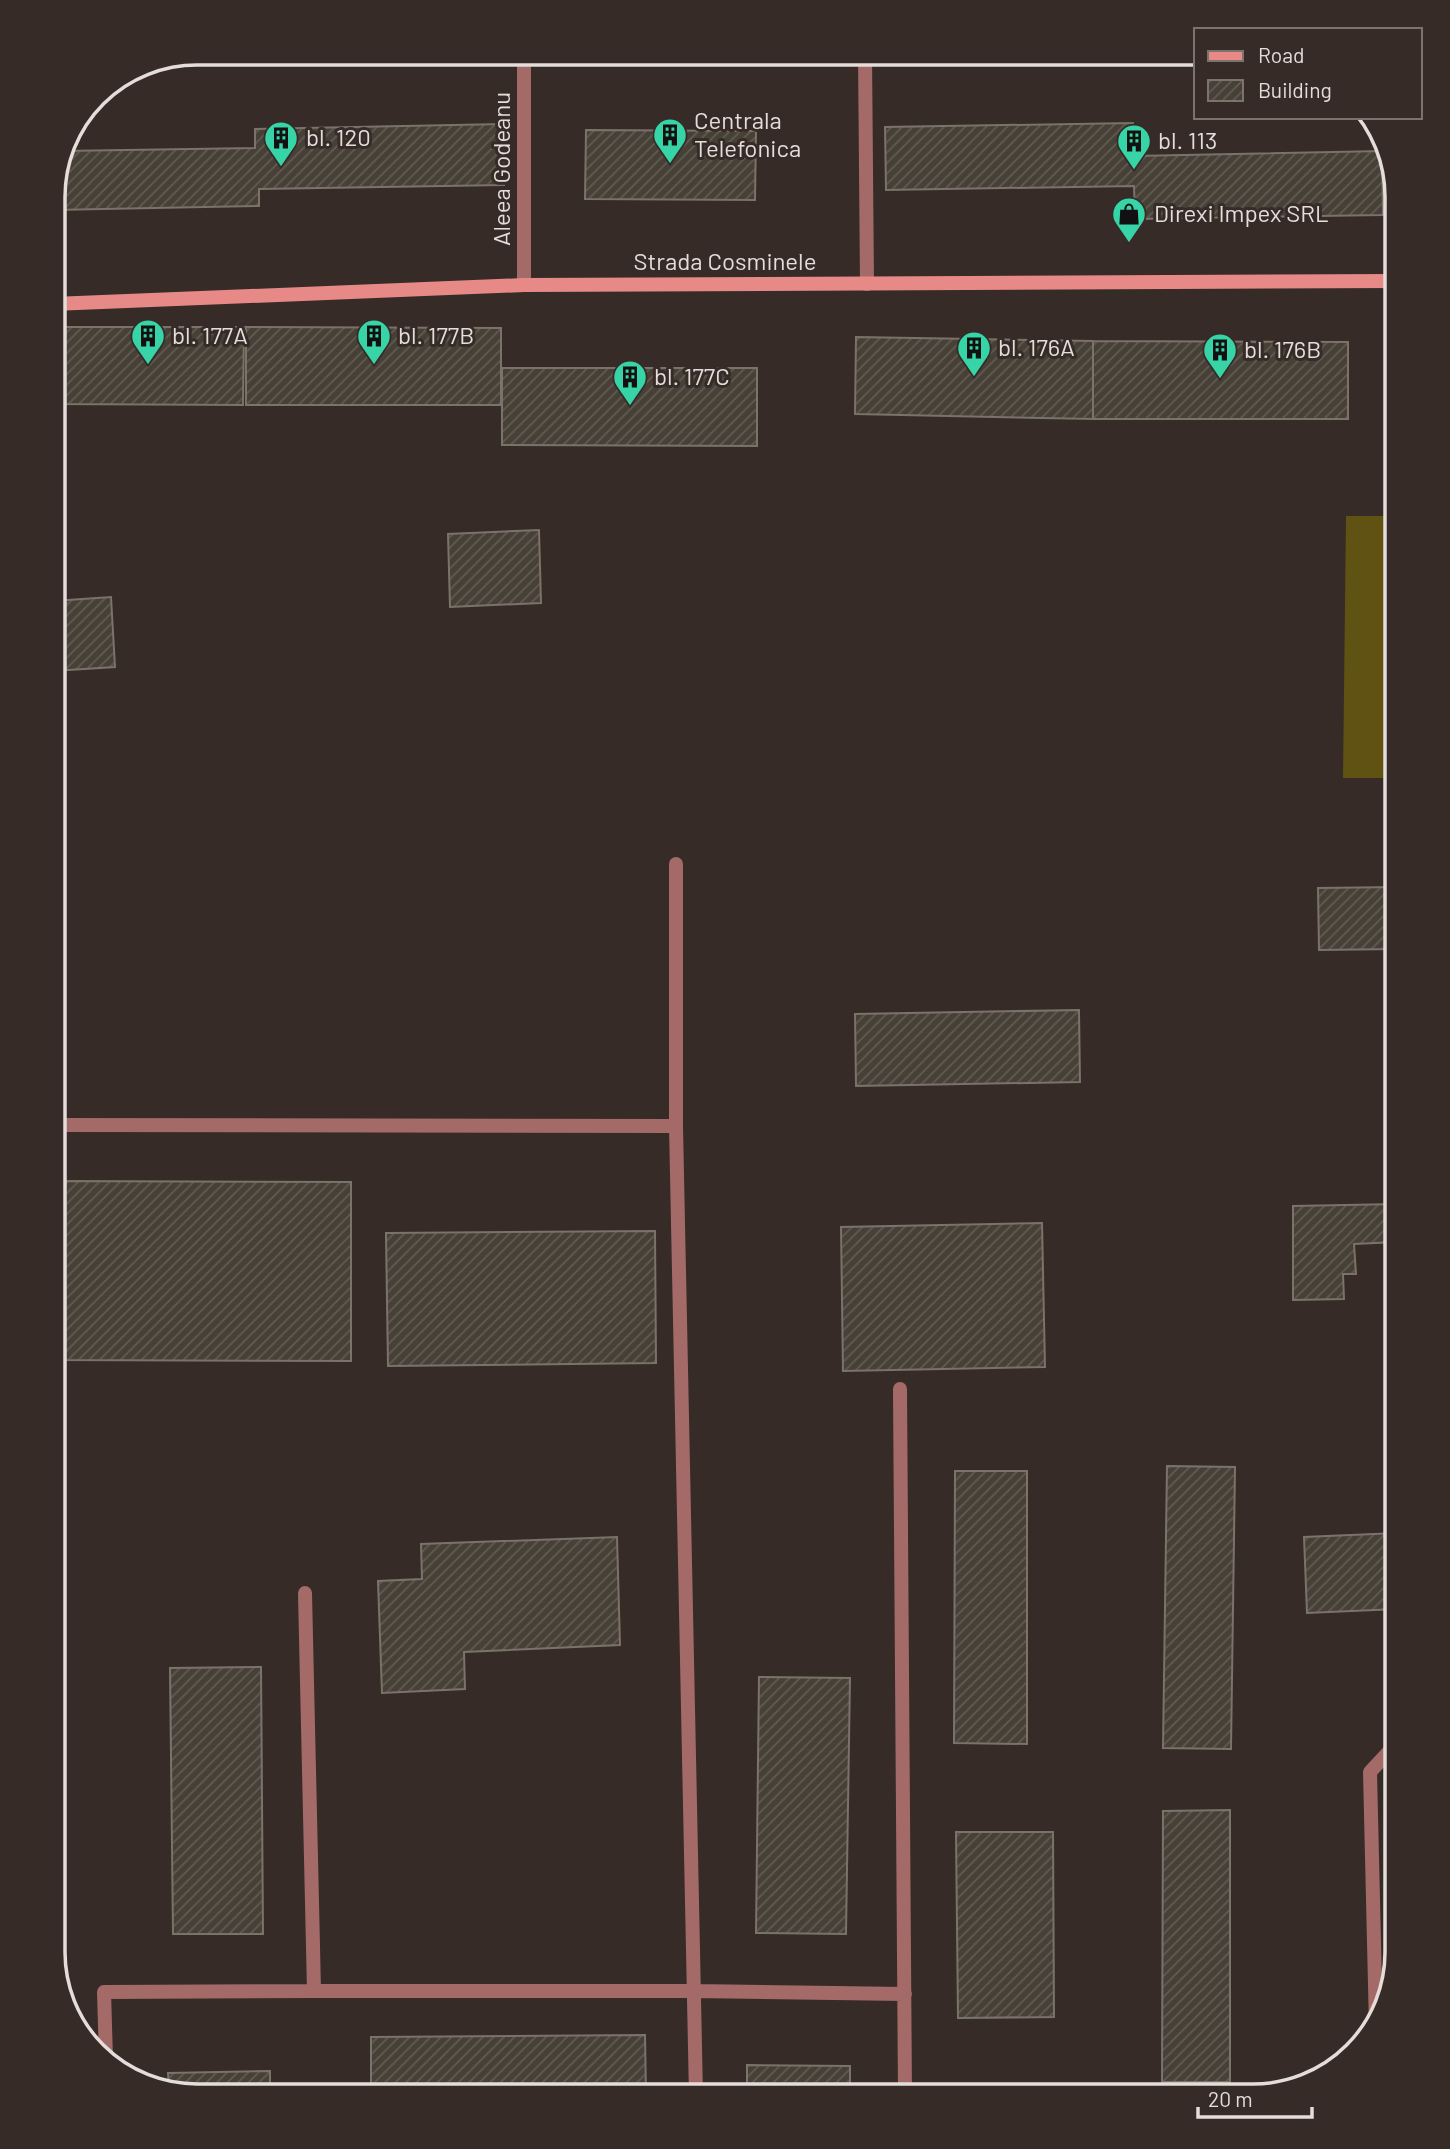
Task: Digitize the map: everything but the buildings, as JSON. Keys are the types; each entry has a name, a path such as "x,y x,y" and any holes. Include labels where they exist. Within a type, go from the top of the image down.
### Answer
{"street":[{"name":"Aleea Godeanu","path":"524,65 524,285"},
{"path":"865,65 867,284"},
{"name":"Strada Cosminele","path":"65,304 524,285 1385,281"},
{"path":"676,864 676,1126 696,2084"},
{"path":"65,1125 676,1126"},
{"path":"900,1389 905,2084"},
{"path":"305,1593 314,1991"},
{"path":"1375,2002 1370,1772 1385,1756"},
{"path":"106,2048 104,1992 693,1991 905,1994"}],"shaded area":[{"path":"1346,516 1385,516 1385,778 1343,778"}],"place":[{"name":"Centrala Telefonica","path":"670,165"},
{"name":"bl. 120","path":"281,168"},
{"name":"bl. 113","path":"1134,171"},
{"name":"Direxi Impex SRL","path":"1129,244"},
{"name":"bl. 177A","path":"148,366"},
{"name":"bl. 177B","path":"374,366"},
{"name":"bl. 176A","path":"974,378"},
{"name":"bl. 176B","path":"1220,380"},
{"name":"bl. 177C","path":"630,407"}]}
